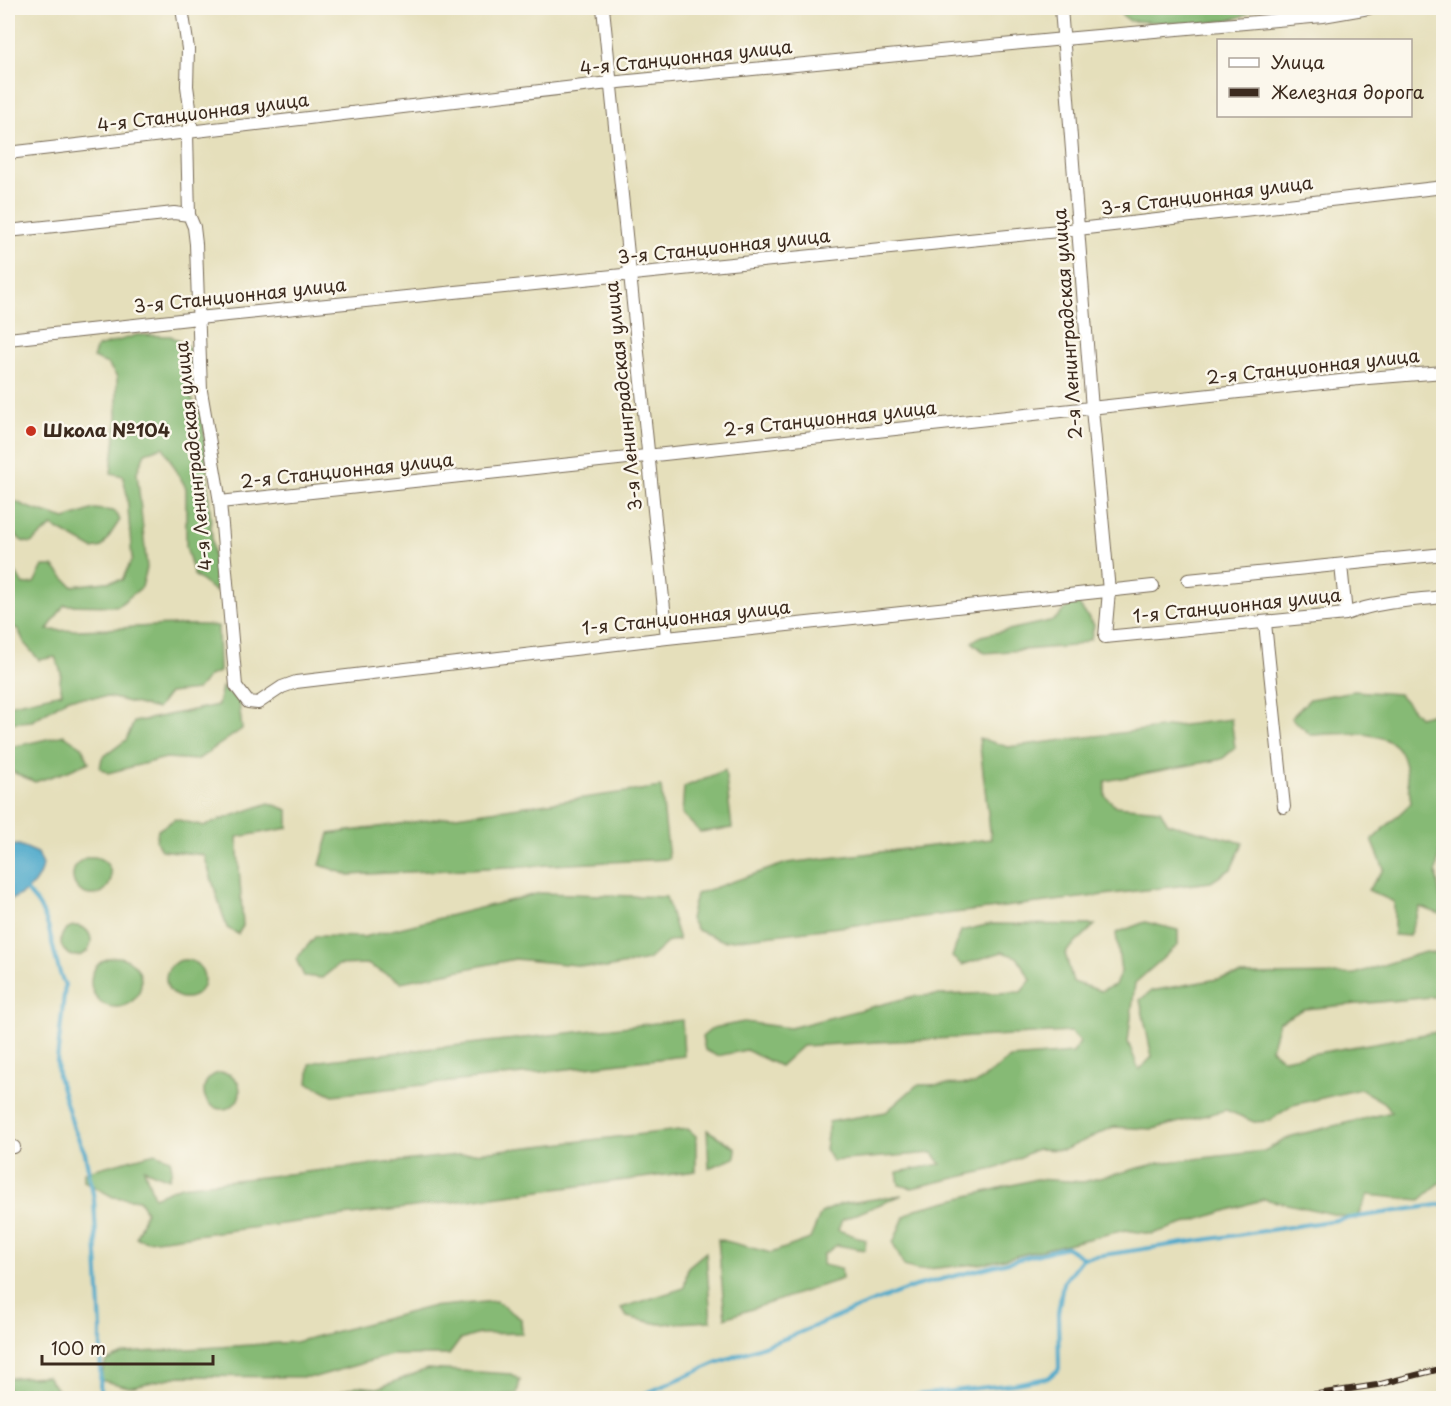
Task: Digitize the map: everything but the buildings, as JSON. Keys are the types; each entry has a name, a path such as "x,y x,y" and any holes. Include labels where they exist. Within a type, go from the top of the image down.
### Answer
{"street":[{"name":"4-я Ленинградская улица","path":"182,8 188,49 187,86 191,125 187,134 189,215 194,227 196,244 201,391 220,502 236,686"},
{"name":"3-я Ленинградская улица","path":"603,8 668,638"},
{"name":"2-я Ленинградская улица","path":"1060,8 1109,591 1105,637"},
{"name":"4-я Станционная улица","path":"8,153 187,134 609,83 1323,16 1369,8"},
{"name":"3-я Станционная улица","path":"8,339 1078,229 1443,187"},
{"path":"8,231 174,213 189,215"},
{"name":"2-я Станционная улица","path":"220,502 1368,378 1443,372"},
{"name":"1-я Станционная улица","path":"1188,580 1443,554"},
{"path":"1341,565 1346,614"},
{"name":"1-я Станционная улица","path":"236,686 248,702 258,703 282,687 296,682 668,638 1153,586"},
{"name":"1-я Станционная улица","path":"1105,637 1346,614 1385,602 1443,597"},
{"path":"1265,623 1284,807"}],"green space":[{"path":"1122,8 1254,8 1245,15 1232,19 1196,23 1130,21 1121,14"},
{"path":"137,335 171,336 189,347 197,379 186,389 203,418 216,592 194,575 186,546 186,488 163,447 145,453 137,472 147,568 142,587 118,606 64,605 47,630 176,625 218,626 219,672 209,676 197,690 169,693 157,709 109,697 69,698 32,721 8,723 8,705 62,693 61,672 55,657 39,660 25,644 18,629 8,626 8,559 23,585 34,583 43,566 53,566 72,586 122,580 132,559 127,495 123,476 111,473 117,419 117,377 108,364 93,358 97,347"},
{"path":"8,498 27,507 65,519 94,509 114,511 120,520 102,547 93,549 52,526 31,543 22,541 8,528"},
{"path":"1075,600 1094,625 1091,639 1072,646 985,653 972,642 981,636 1054,620"},
{"path":"222,687 239,702 242,729 197,760 166,758 108,773 100,768 102,758 126,740 134,722 218,705"},
{"path":"1354,691 1399,694 1419,717 1443,711 1443,841 1436,872 1443,915 1420,907 1409,936 1394,935 1394,902 1368,890 1384,869 1372,840 1411,803 1402,756 1396,746 1387,740 1375,736 1347,733 1311,735 1291,718 1310,699"},
{"path":"1231,719 1235,748 1222,759 1105,781 1105,796 1116,806 1160,810 1168,823 1243,843 1231,869 1211,882 724,941 697,930 690,919 696,894 787,863 991,839 979,738 1008,747"},
{"path":"64,735 82,747 89,762 35,782 8,770 8,748"},
{"path":"725,770 732,828 700,832 682,814 684,787"},
{"path":"661,787 669,859 349,875 320,865 329,834"},
{"path":"269,803 288,810 288,828 237,837 243,926 238,934 227,928 204,855 161,850 156,841 158,830 175,819 203,826"},
{"path":"92,857 106,862 111,876 106,890 92,895 78,890 73,876 78,862"},
{"path":"540,893 666,897 679,940 669,941 648,960 606,968 515,959 401,982 367,964 338,965 322,978 304,976 296,959 316,936 364,937"},
{"path":"1145,922 1178,930 1178,945 1135,983 1128,1042 1139,1070 1152,1057 1140,1000 1151,991 1240,975 1354,974 1425,952 1443,954 1443,996 1304,1009 1279,1022 1271,1049 1283,1059 1443,1031 1443,1180 1420,1200 1368,1195 1356,1219 1264,1199 1152,1234 1125,1230 987,1263 917,1270 904,1266 893,1243 904,1217 916,1209 1036,1179 1083,1182 1159,1163 1264,1151 1292,1136 1392,1112 1383,1102 1360,1089 1293,1105 1269,1121 1254,1122 1226,1110 1153,1129 1113,1127 1064,1150 1037,1149 998,1168 912,1188 899,1185 897,1172 941,1164 933,1153 832,1161 825,1149 829,1122 886,1112 917,1085 976,1084 1010,1058 1073,1053 1080,1042 1071,1032 802,1046 780,1066 746,1050 717,1056 705,1050 702,1037 713,1028 744,1022 790,1028 914,996 1021,992 1031,980 1017,957 1002,952 962,965 952,957 961,931 991,924 1095,925 1065,953 1073,982 1101,991 1115,985 1121,972 1116,933"},
{"path":"76,926 87,930 91,941 87,952 76,956 65,952 61,941 65,930"},
{"path":"116,957 125,959 136,968 141,982 139,991 130,1002 116,1007 107,1005 96,996 91,982 93,973 102,962"},
{"path":"185,960 198,966 204,979 198,992 185,998 172,992 166,979 172,966"},
{"path":"682,1020 684,1056 333,1095 308,1083 310,1064 320,1061"},
{"path":"222,1073 234,1079 240,1091 234,1103 222,1109 210,1103 204,1091 210,1079"},
{"path":"688,1129 696,1136 696,1171 148,1241 136,1238 146,1211 139,1200 113,1197 84,1181 84,1172 155,1153 170,1159 172,1169 169,1179 144,1169 154,1197 181,1186"},
{"path":"707,1130 736,1148 735,1158 709,1168"},
{"path":"902,1195 842,1220 838,1230 866,1240 865,1250 837,1245 823,1255 823,1265 841,1269 842,1279 725,1318 718,1239 771,1253 810,1239 821,1213 841,1204"},
{"path":"706,1252 711,1321 660,1324 627,1317 621,1308 684,1288 688,1267"},
{"path":"496,1301 521,1319 522,1333 479,1334 460,1340 449,1355 391,1355 315,1377 180,1376 129,1387 100,1380 106,1361 126,1353 295,1342 430,1307"},
{"path":"427,1369 511,1374 520,1380 517,1394 475,1398 281,1398 294,1393 327,1397 356,1386 378,1388"},
{"path":"47,1376 58,1391 51,1398 8,1398 8,1378"}],"water":[{"path":"19,845 38,853 43,865 30,888 8,901 8,846"}],"waterway":[{"path":"27,891 44,915 65,985 57,1061 58,1076 74,1129 85,1153 94,1199 101,1329 100,1398"},
{"path":"635,1398 716,1363 789,1337 916,1286 1066,1247 1083,1258 1444,1204"},
{"path":"890,1398 1048,1378 1059,1369 1058,1313 1063,1283 1083,1258"}],"railway":[{"path":"1291,1398 1377,1385 1444,1368"}],"place":[{"name":"Школа №104","path":"31,431"}]}
